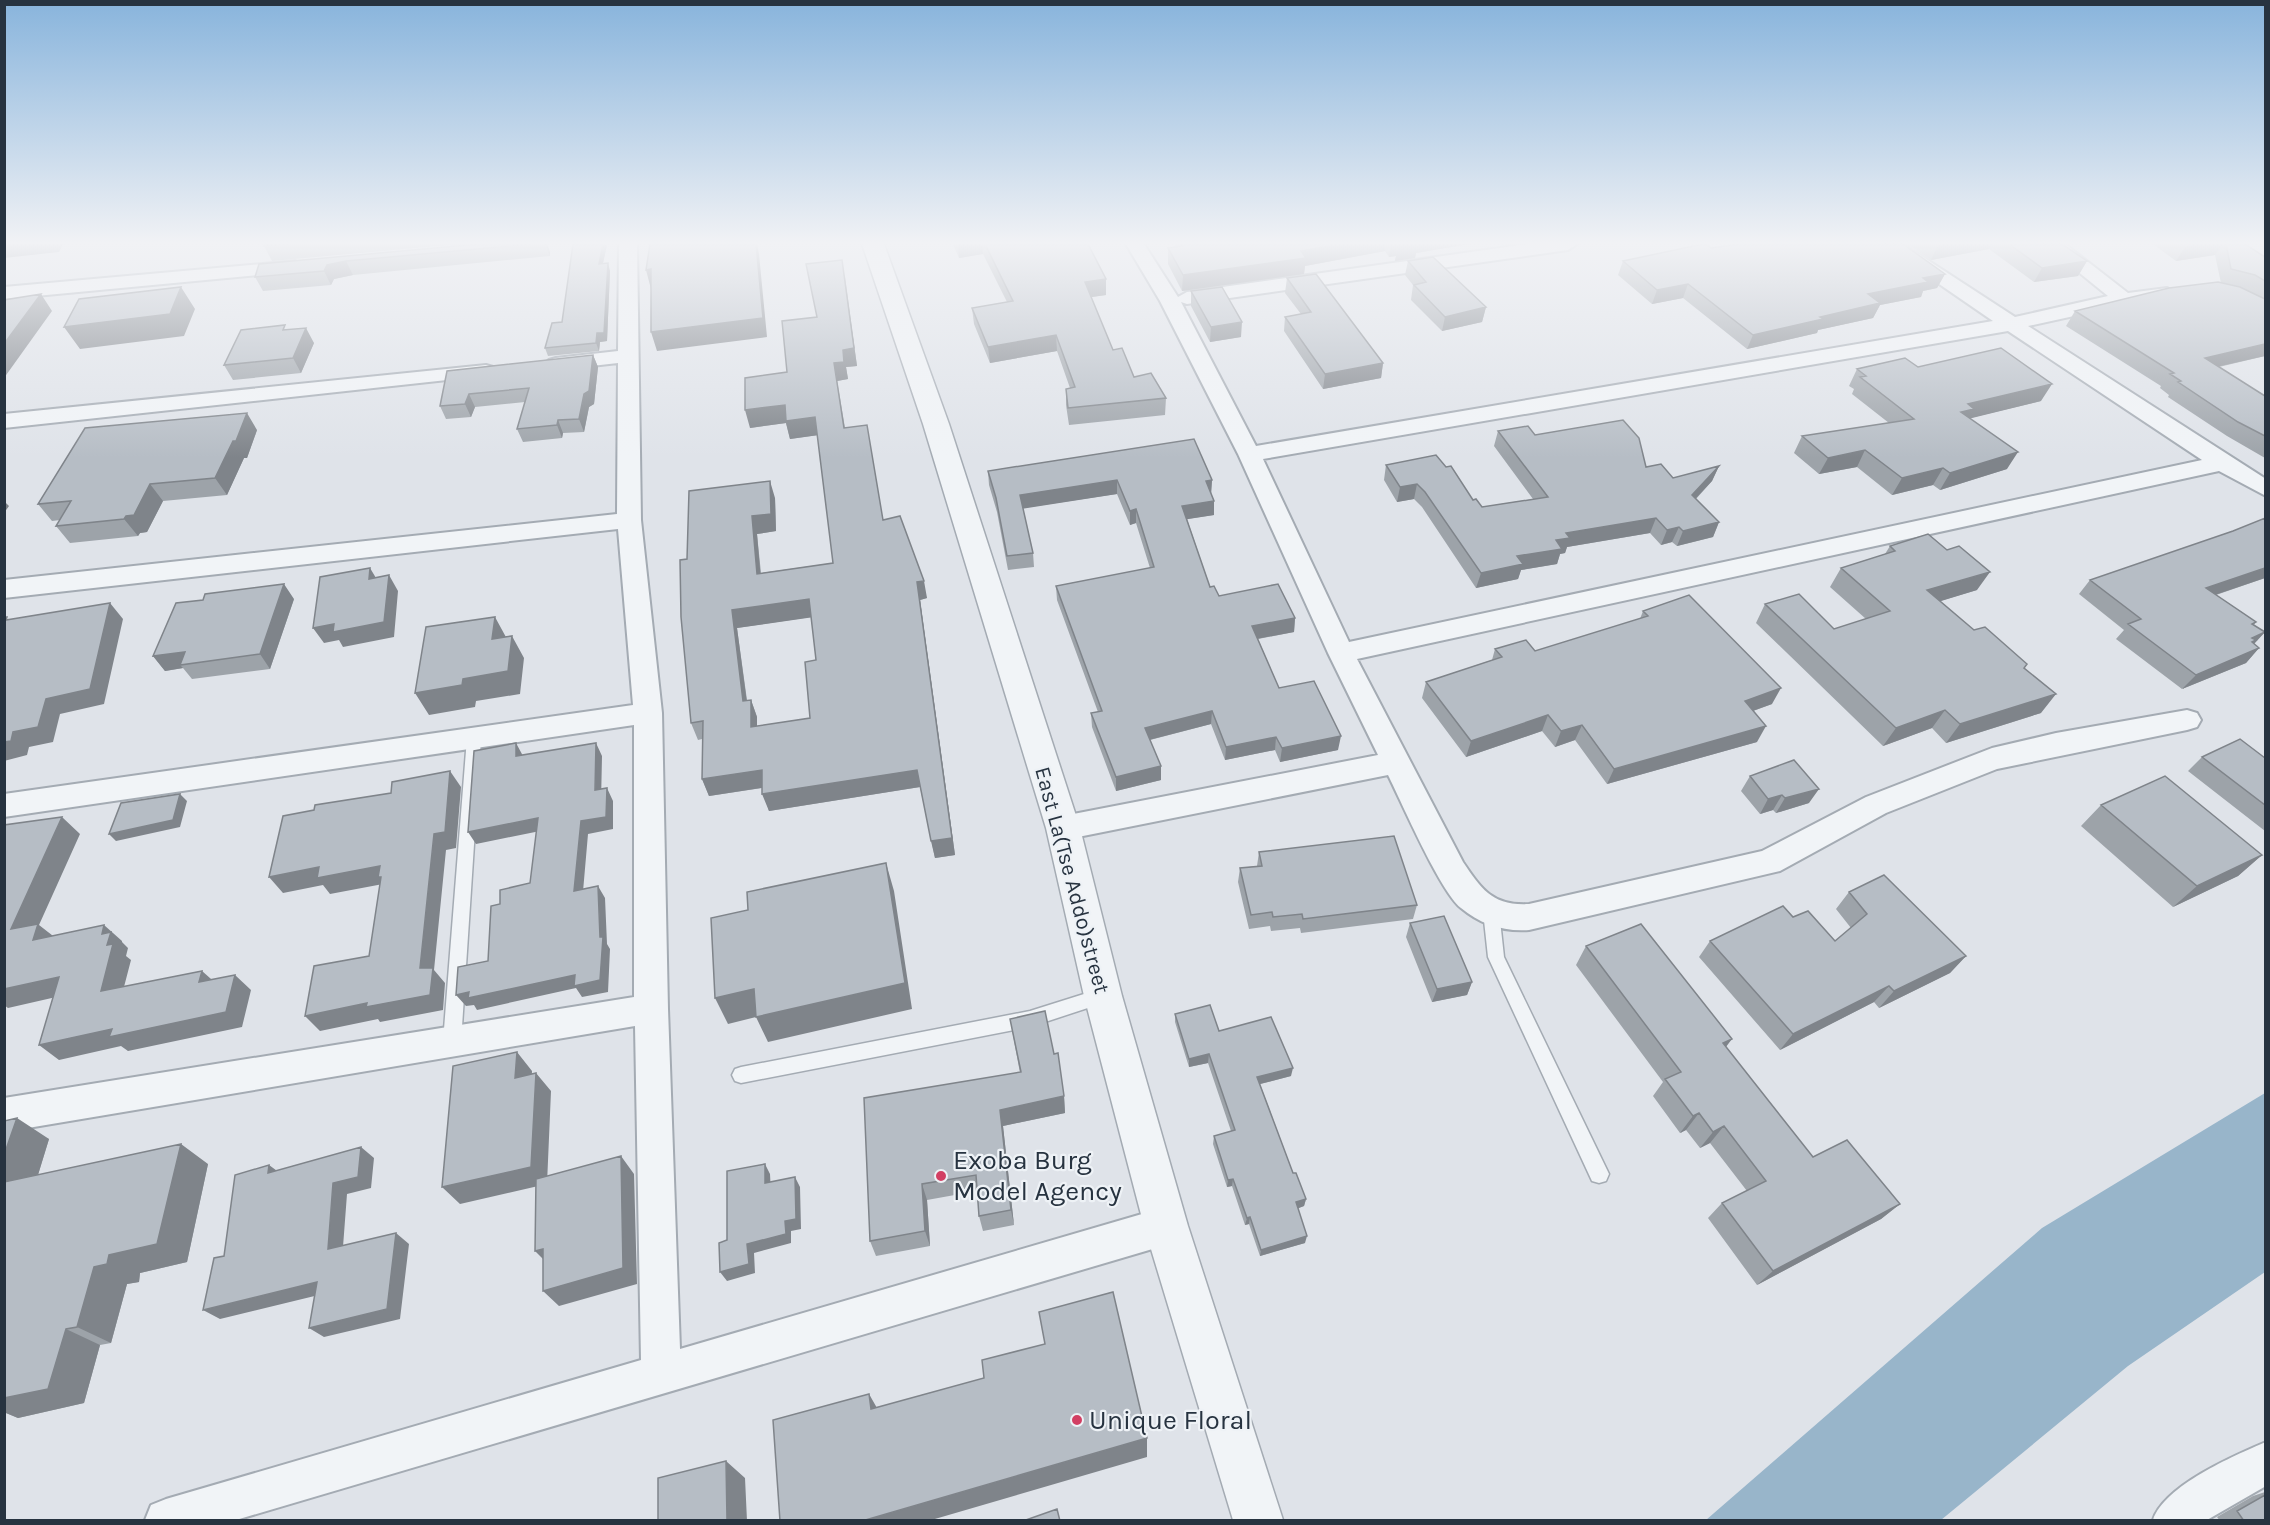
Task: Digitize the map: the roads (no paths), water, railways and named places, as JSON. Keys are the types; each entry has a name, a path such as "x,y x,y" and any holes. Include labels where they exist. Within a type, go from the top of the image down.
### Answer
{"street":[{"path":"628,315 629,520 648,713 651,1010 661,1374"},
{"name":"East La(Tse Addo)street","path":"898,315 936,424 1063,828 1103,996 1166,1226 1258,1521"},
{"path":"1177,315 1249,454 1341,652 1452,871 1470,898 1491,912 1509,918 1529,917 1769,862 1876,805 1992,759 2056,744 2187,720"},
{"path":"1998,315 2265,489"},
{"path":"1249,454 2011,324 2051,315"},
{"path":"534,366 628,356"},
{"path":"4,421 511,368"},
{"path":"1341,652 2222,463"},
{"path":"4,589 629,520"},
{"path":"4,806 648,713"},
{"path":"1063,828 1396,762"},
{"path":"4,1115 651,1010"},
{"path":"166,1521 1166,1226"},
{"path":"2174,1521 2200,1499 2265,1463"}],"lane":[{"path":"453,1042 474,738"},
{"path":"1491,912 1496,957 1599,1174"},
{"path":"741,1075 1030,1019 1103,996"}],"water":[{"path":"2265,1093 2265,1272 2128,1366 1941,1520 1706,1520 2042,1228"}],"place":[{"name":"Exoba Burg Model Agency","path":"941,1176"},
{"name":"Unique Floral","path":"1077,1420"}]}
